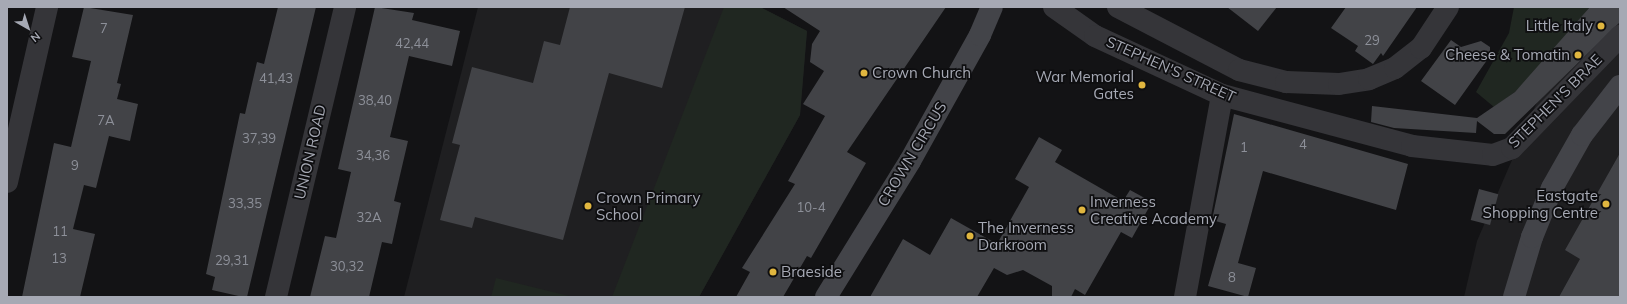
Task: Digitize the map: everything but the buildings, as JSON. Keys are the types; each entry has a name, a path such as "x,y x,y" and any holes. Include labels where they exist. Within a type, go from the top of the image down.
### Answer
{"street":[{"path":"7,182 47,7"},
{"name":"UNION ROAD","path":"276,297 345,7"},
{"name":"CROWN CIRCUS","path":"826,297 910,161 992,7"},
{"name":"STEPHEN'S STREET","path":"1054,7 1095,36 1222,95 1412,146"},
{"path":"1118,7 1239,70 1286,82 1338,84 1369,79 1395,68 1420,48 1448,7"},
{"name":"STEPHEN'S BRAE","path":"1412,146 1493,155 1512,148 1620,36"},
{"path":"1514,297 1532,237 1552,188 1582,135 1620,86"},
{"path":"1185,297 1222,95"}],"shaded area":[{"name":"Crown Primary School","path":"478,7 760,7 807,31 800,115 699,297 404,297"},
{"path":"724,7 760,7 807,31 800,115 699,297 612,297"},
{"path":"1514,7 1590,7 1541,66 1515,92 1494,107 1476,92 1509,33"},
{"path":"1578,7 1620,7 1620,297 1464,297 1477,241"},
{"path":"496,278 569,296 569,297 491,297"}],"place":[{"name":"Little Italy","path":"1601,26"},
{"name":"Cheese & Tomatin","path":"1578,55"},
{"name":"Crown Church","path":"864,73"},
{"name":"War Memorial Gates","path":"1142,85"},
{"name":"Eastgate Shopping Centre","path":"1606,204"},
{"name":"Crown Primary School","path":"588,206"},
{"name":"Inverness Creative Academy","path":"1082,210"},
{"name":"The Inverness Darkroom","path":"970,236"},
{"name":"Braeside","path":"773,272"}]}
